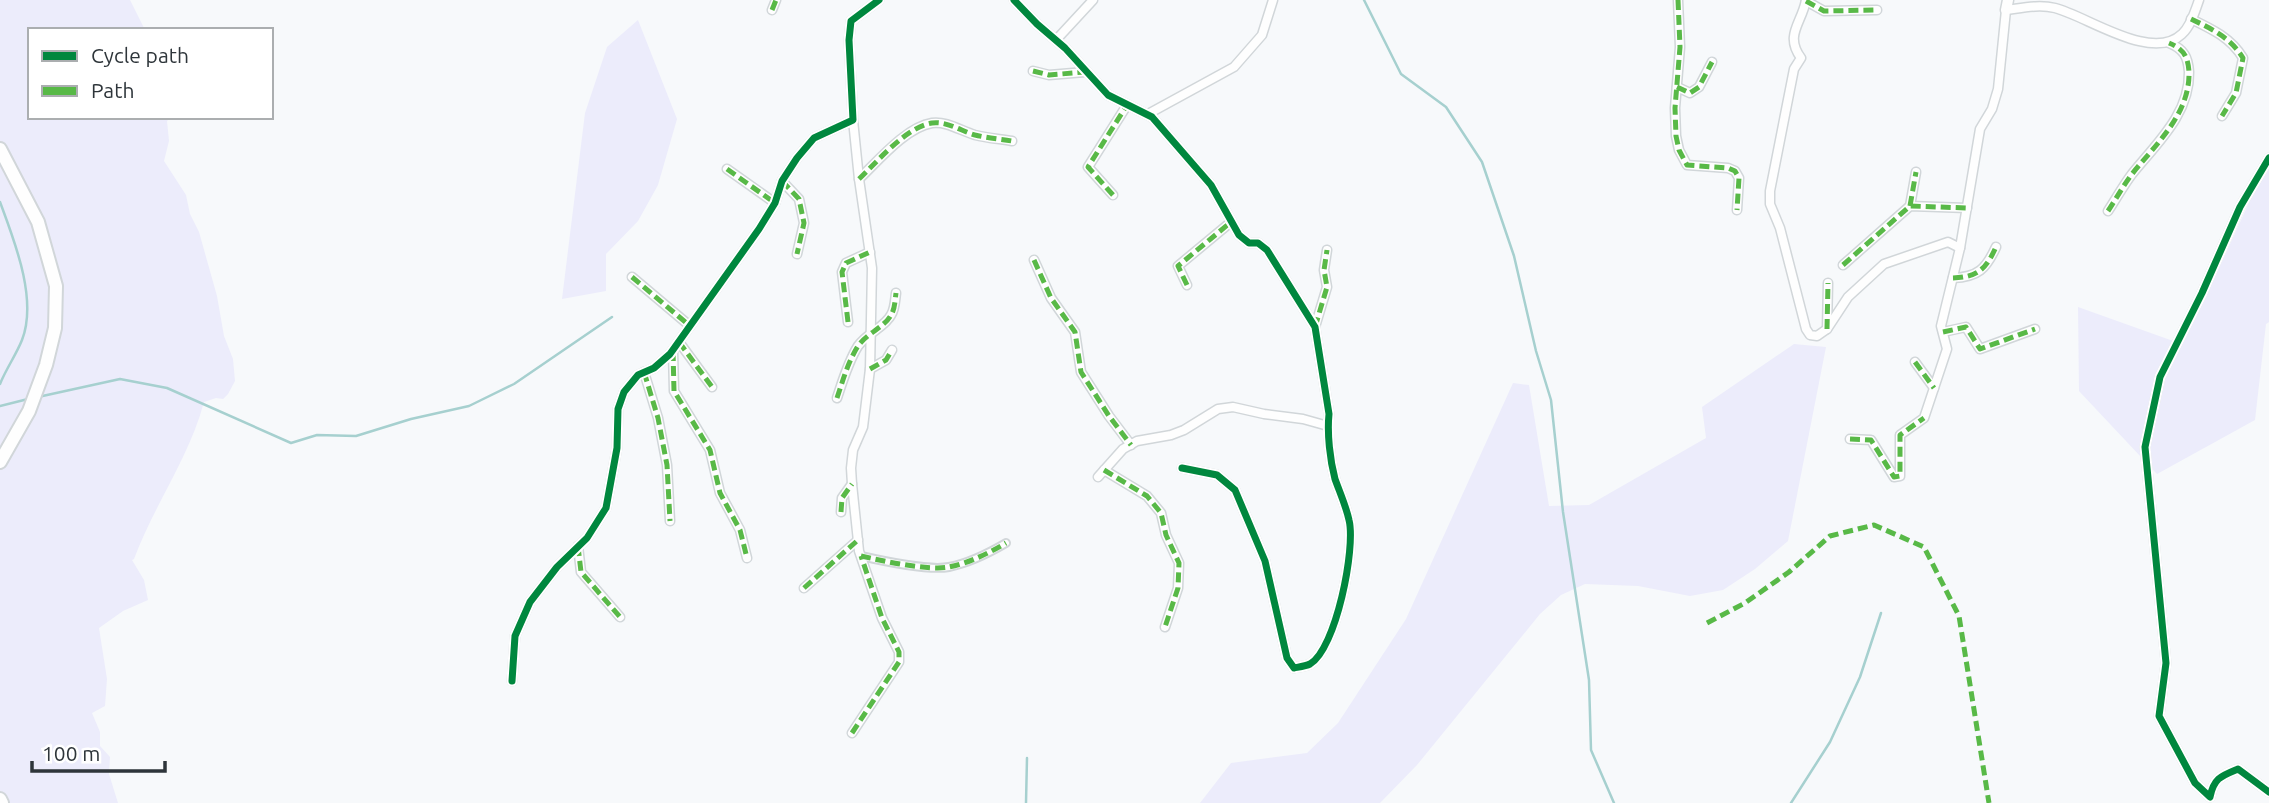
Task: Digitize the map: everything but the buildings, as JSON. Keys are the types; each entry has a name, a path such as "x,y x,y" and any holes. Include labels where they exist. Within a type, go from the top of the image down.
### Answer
{"main road":[{"path":"0,149 38,222 57,286 55,328 46,365 29,411 0,462"}],"street":[{"path":"772,10 776,0"},
{"path":"852,733 899,662 899,652 882,618 861,556 851,468 853,450 863,427 870,369 872,268 853,120 849,40 851,21 869,4 879,0"},
{"path":"1014,0 1108,95 1148,114 1165,131 1211,185 1239,235 1248,243 1258,243 1267,250 1315,327 1328,400 1334,475 1350,522 1349,566 1336,618 1319,655 1310,663 1294,668 1287,658 1265,561 1235,491 1217,475 1182,468"},
{"path":"1056,40 1093,0"},
{"path":"1148,114 1234,67 1262,35 1273,0"},
{"path":"1678,0 1680,47 1676,117 1679,150 1687,165 1735,171 1739,178 1737,210"},
{"path":"2169,43 2183,33 2199,0"},
{"path":"1877,9 1824,11 1806,1 1794,32 1795,50 1801,58 1794,69 1770,191 1770,204 1780,228 1806,329 1810,335 1817,336 1827,329 1848,298 1884,264 1948,242 1960,248"},
{"path":"1850,439 1871,440 1894,477 1900,476 1900,435 1924,418 1947,349 1941,326 1960,248 1980,129 1993,109 1998,89 2007,5 2053,8 2126,37 2169,43 2178,47 2189,61 2187,97 2176,118 2131,175 2108,211"},
{"path":"2192,19 2218,32 2236,47 2243,58 2236,93 2222,116"},
{"path":"1677,87 1690,93 1699,87 1712,62"},
{"path":"1033,71 1049,75 1085,72"},
{"path":"1113,195 1088,167 1127,105"},
{"path":"512,681 515,636 530,602 557,567 587,538 606,508 617,448 618,409 624,392 638,375 654,368 676,346 775,203 782,181 797,158 814,138 853,120"},
{"path":"859,179 881,155 932,123 959,128 974,135 1013,141"},
{"path":"2269,158 2240,207 2202,293 2160,377 2145,447 2166,663 2159,716 2195,783 2210,797 2213,785 2222,775 2238,769 2269,792"},
{"path":"727,169 775,203"},
{"path":"1843,265 1910,206 1916,172"},
{"path":"782,181 799,199 804,223 797,254"},
{"path":"1910,206 1967,208"},
{"path":"1187,285 1178,266 1231,222"},
{"path":"1953,278 1979,272 1989,263 1996,247"},
{"path":"1315,327 1327,287 1324,270 1327,250"},
{"path":"848,322 842,272 846,263 870,252"},
{"path":"1034,260 1051,298 1075,332 1081,372 1131,445"},
{"path":"632,277 690,326"},
{"path":"1827,329 1828,283"},
{"path":"837,398 850,359 860,343 893,313 897,293"},
{"path":"1943,331 1966,327 1980,349 2035,329"},
{"path":"676,346 712,387"},
{"path":"676,346 674,391 710,450 720,493 740,530 747,558"},
{"path":"870,369 886,360 892,350"},
{"path":"1915,362 1934,388"},
{"path":"644,372 658,418 667,465 670,521"},
{"path":"1165,628 1178,588 1179,563 1166,535 1161,513 1147,496 1101,474 1124,449 1137,441 1184,430 1218,409 1233,407 1328,426"},
{"path":"841,512 842,498 852,484"},
{"path":"804,588 858,540"},
{"path":"861,556 895,564 947,568 1006,543"},
{"path":"578,546 582,572 620,617"}],"shaded area":[{"path":"0,0 130,0 144,28 28,28 28,119 169,119 169,141 164,161 186,195 190,214 199,232 217,296 224,336 233,359 235,381 223,399 204,402 190,443 132,560 144,580 148,600 123,611 99,628 107,679 105,706 92,713 100,732 100,746 110,757 109,774 118,803 0,803"},
{"path":"638,20 677,119 658,185 638,221 606,254 606,291 562,299 585,113 607,47"},
{"path":"2269,159 2269,322 2266,324 2255,420 2157,474 2079,391 2078,307 2176,342 2209,290"},
{"path":"1794,344 1826,347 1788,541 1755,569 1723,590 1690,596 1638,586 1585,584 1561,595 1540,614 1417,765 1380,803 1200,803 1231,763 1307,753 1338,723 1406,619 1513,383 1529,385 1549,506 1589,505 1706,438 1702,407"}],"waterway":[{"path":"1364,0 1401,74 1446,107 1482,162 1514,256 1536,351 1551,400 1563,512 1589,680 1591,750 1614,803"},
{"path":"0,202 22,270 27,306 22,340 0,384"},
{"path":"38,397 120,379 167,388 291,443 317,435 356,436 411,419 469,406 514,384 612,317"},
{"path":"0,406 28,399"},
{"path":"1791,803 1830,742 1860,677 1881,613"},
{"path":"1026,803 1027,758"}],"marked path":[{"path":"772,10 776,0"},
{"path":"1678,0 1680,47 1675,108 1679,150 1687,165 1728,168 1735,171 1739,178 1737,210"},
{"path":"1806,1 1824,11 1877,10"},
{"path":"2191,19 2214,30 2243,58 2236,93 2222,116"},
{"path":"2108,211 2132,174 2170,128 2184,101 2188,87 2188,62 2182,51 2169,43"},
{"path":"1677,87 1690,93 1699,87 1712,62"},
{"path":"1033,71 1049,75 1085,72"},
{"path":"1113,195 1088,167 1127,105"},
{"path":"859,179 902,138 932,123 949,125 980,136 1012,141"},
{"path":"727,169 775,203"},
{"path":"1910,206 1916,172"},
{"path":"782,181 799,199 804,223 797,254"},
{"path":"1843,265 1910,206 1967,208"},
{"path":"1187,285 1178,266 1231,222"},
{"path":"1953,278 1975,274 1989,261 1996,247"},
{"path":"1315,327 1327,287 1324,270 1327,250"},
{"path":"848,322 842,272 846,263 870,252"},
{"path":"1034,260 1051,298 1075,332 1081,372 1131,445"},
{"path":"632,277 690,326"},
{"path":"1827,329 1828,283"},
{"path":"837,398 854,352 862,341 888,319 893,310 896,293"},
{"path":"1943,332 1966,327 1980,349 2035,329"},
{"path":"679,342 712,387"},
{"path":"870,369 886,360 892,350"},
{"path":"673,351 674,391 710,450 720,493 740,530 747,558"},
{"path":"1915,362 1934,388"},
{"path":"644,372 658,418 667,465 670,521"},
{"path":"1850,439 1871,440 1894,477 1900,476 1900,435 1924,418"},
{"path":"1104,470 1147,496 1161,513 1166,535 1179,563 1178,588 1165,627"},
{"path":"841,512 842,498 852,484"},
{"path":"1707,623 1745,603 1789,572 1830,536 1874,525 1924,547 1959,616 1989,803"},
{"path":"804,588 858,540"},
{"path":"861,556 905,565 940,568 971,560 1006,543"},
{"path":"578,546 581,572 620,617"},
{"path":"852,733 899,662 899,652 882,618 861,556"}],"cycle path":[{"path":"512,681 515,636 530,602 557,567 587,538 606,508 617,448 618,409 624,392 638,375 654,368 670,354 759,229 775,203 782,181 797,158 814,138 853,120 849,40 851,21 879,0"},
{"path":"1014,0 1065,48 1108,95 1152,117 1211,185 1239,235 1249,243 1258,243 1267,250 1315,327 1329,414 1332,464 1348,515 1350,552 1336,619 1319,655 1310,664 1294,668 1287,658 1265,561 1235,490 1217,475 1182,468"},
{"path":"2269,158 2240,207 2202,293 2160,377 2145,447 2166,663 2159,716 2195,783 2210,797 2219,778 2238,769 2269,792"}]}
